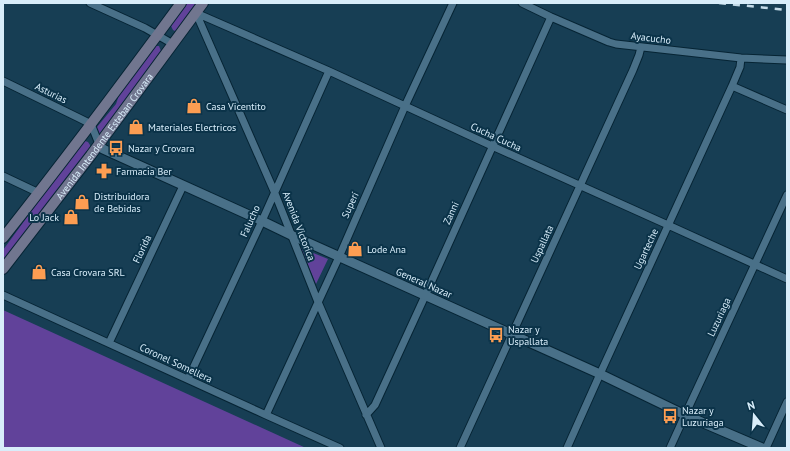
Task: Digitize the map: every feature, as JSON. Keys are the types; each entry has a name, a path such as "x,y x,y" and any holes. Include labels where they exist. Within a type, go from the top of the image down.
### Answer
{"main road":[{"name":"Avenida Intendente Esteban Crovara","path":"3,238 181,3"},
{"name":"Avenida Intendente Esteban Crovara","path":"3,269 99,144 203,3"}],"street":[{"path":"90,3 145,28 173,44"},
{"name":"Superí","path":"266,415 453,3"},
{"name":"Ayacucho","path":"522,3 609,42 741,58 787,60"},
{"name":"Cucha Cucha","path":"196,13 329,71 787,279"},
{"name":"Avenida Victorica","path":"196,13 274,191 318,302 380,448"},
{"name":"Zanni","path":"366,416 374,405 425,296 551,17"},
{"name":"Uspallata","path":"460,448 633,70 641,47"},
{"name":"Ugarteche","path":"567,448 732,86 740,67 741,58"},
{"name":"Falucho","path":"188,379 262,221 274,191 329,71"},
{"name":"Asturias","path":"3,81 90,124"},
{"path":"732,86 787,110"},
{"path":"90,124 99,144"},
{"name":"General Nazar","path":"99,144 103,149 183,186 600,374 684,415 762,448"},
{"path":"3,176 38,193"},
{"name":"Florida","path":"109,343 183,186"},
{"name":"Luzuriaga","path":"670,448 787,195"},
{"name":"Coronel Somellera","path":"3,295 340,448"},
{"path":"766,448 787,402"}],"shaded area":[{"path":"186,3 199,3 179,30 175,31 171,26"},
{"path":"155,46 159,46 161,51 159,55 99,134 96,131 97,127 116,104 120,92"},
{"path":"82,142 88,142 90,148 3,266 3,250"},
{"path":"301,248 328,259 316,284"},
{"path":"3,310 306,448 3,448"}],"railway":[{"path":"719,3 787,10"}],"place":[{"name":"Casa Vicentito","path":"194,106"},
{"name":"Materiales Electricos","path":"136,127"},
{"name":"Nazar y Crovara","path":"116,148"},
{"name":"Farmacia Ber","path":"104,171"},
{"name":"Distribuidora de Bebidas","path":"82,202"},
{"name":"Lo Jack","path":"71,217"},
{"name":"Lode Ana","path":"355,249"},
{"name":"Casa Crovara SRL","path":"39,272"},
{"name":"Nazar y Uspallata","path":"496,335"},
{"name":"Nazar y Luzuriaga","path":"670,416"}]}
